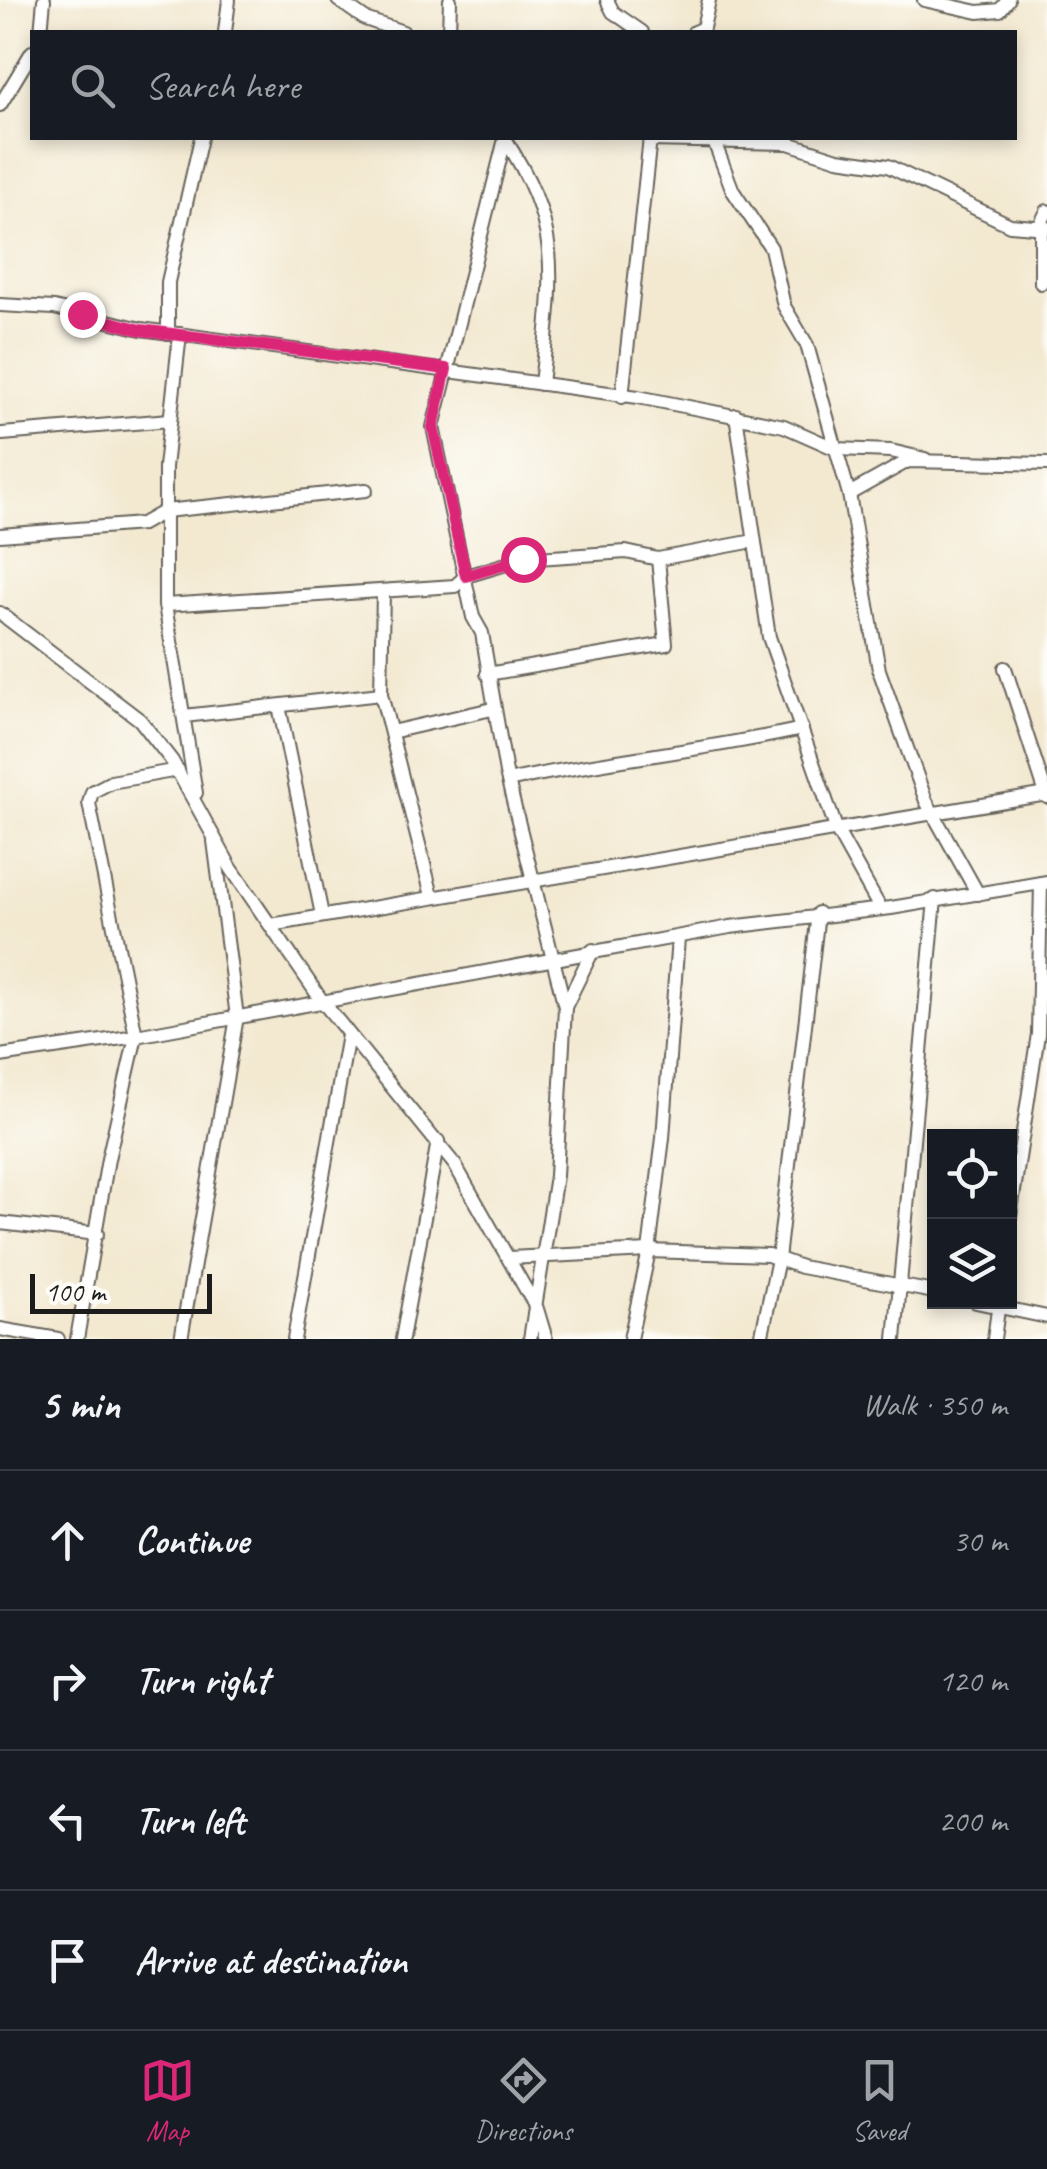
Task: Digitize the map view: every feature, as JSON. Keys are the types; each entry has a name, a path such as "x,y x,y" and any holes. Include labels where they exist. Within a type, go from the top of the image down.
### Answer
{"street":[{"path":"41,30 44,0"},
{"path":"225,30 229,0"},
{"path":"338,0 366,19 397,30"},
{"path":"449,30 450,0"},
{"path":"593,0 608,4 640,30"},
{"path":"698,30 703,28 710,0"},
{"path":"924,0 978,12 1000,10 1008,0"},
{"path":"0,105 30,55"},
{"path":"196,799 165,604 165,510 174,333 165,301 201,140"},
{"path":"504,140 433,427 473,617 482,633 492,709 508,780 565,1008 556,1176 530,1339"},
{"path":"506,140 544,212 552,249 541,384"},
{"path":"622,397 649,140"},
{"path":"662,140 715,144 780,142 838,159 881,164 1010,224 1044,227"},
{"path":"715,144 733,191 771,248 784,306 807,345 848,494 880,670 934,814 978,894"},
{"path":"1041,283 1047,211"},
{"path":"0,305 54,308 174,333 446,369 736,415 784,426 836,449 891,452 925,460"},
{"path":"736,415 769,638 837,831 880,908"},
{"path":"2,434 170,420"},
{"path":"848,494 908,461 1047,464"},
{"path":"0,535 142,524 165,510 366,490"},
{"path":"165,604 455,586 466,576 523,559 626,552 658,559 754,541"},
{"path":"487,674 666,644 658,559"},
{"path":"383,592 381,694 432,896"},
{"path":"0,613 140,720 178,770 214,838 322,1001 438,1141 537,1308 546,1339"},
{"path":"272,925 372,910 532,878 588,874 1047,795 1005,668"},
{"path":"184,716 381,694"},
{"path":"278,706 322,915"},
{"path":"391,732 492,709"},
{"path":"508,780 585,764 711,750 802,730"},
{"path":"77,1339 136,1036 89,803 92,792 112,782 178,770"},
{"path":"181,1339 237,1017 214,838"},
{"path":"0,1056 136,1036 552,956 818,913 880,908 1044,883 1038,1034 1017,1171"},
{"path":"894,1339 935,899"},
{"path":"761,1339 778,1259 818,913"},
{"path":"630,1339 649,1250 678,938"},
{"path":"565,1008 594,950"},
{"path":"294,1339 348,1035"},
{"path":"402,1339 438,1141"},
{"path":"0,1224 96,1234"},
{"path":"509,1258 649,1250 778,1259 927,1290"},
{"path":"994,1339 997,1309"},
{"path":"1016,1309 1047,1318"},
{"path":"0,1328 58,1339"}],"route":[{"path":"82,314 141,330 254,342 351,360 446,369 433,427 466,576 523,559"}]}
